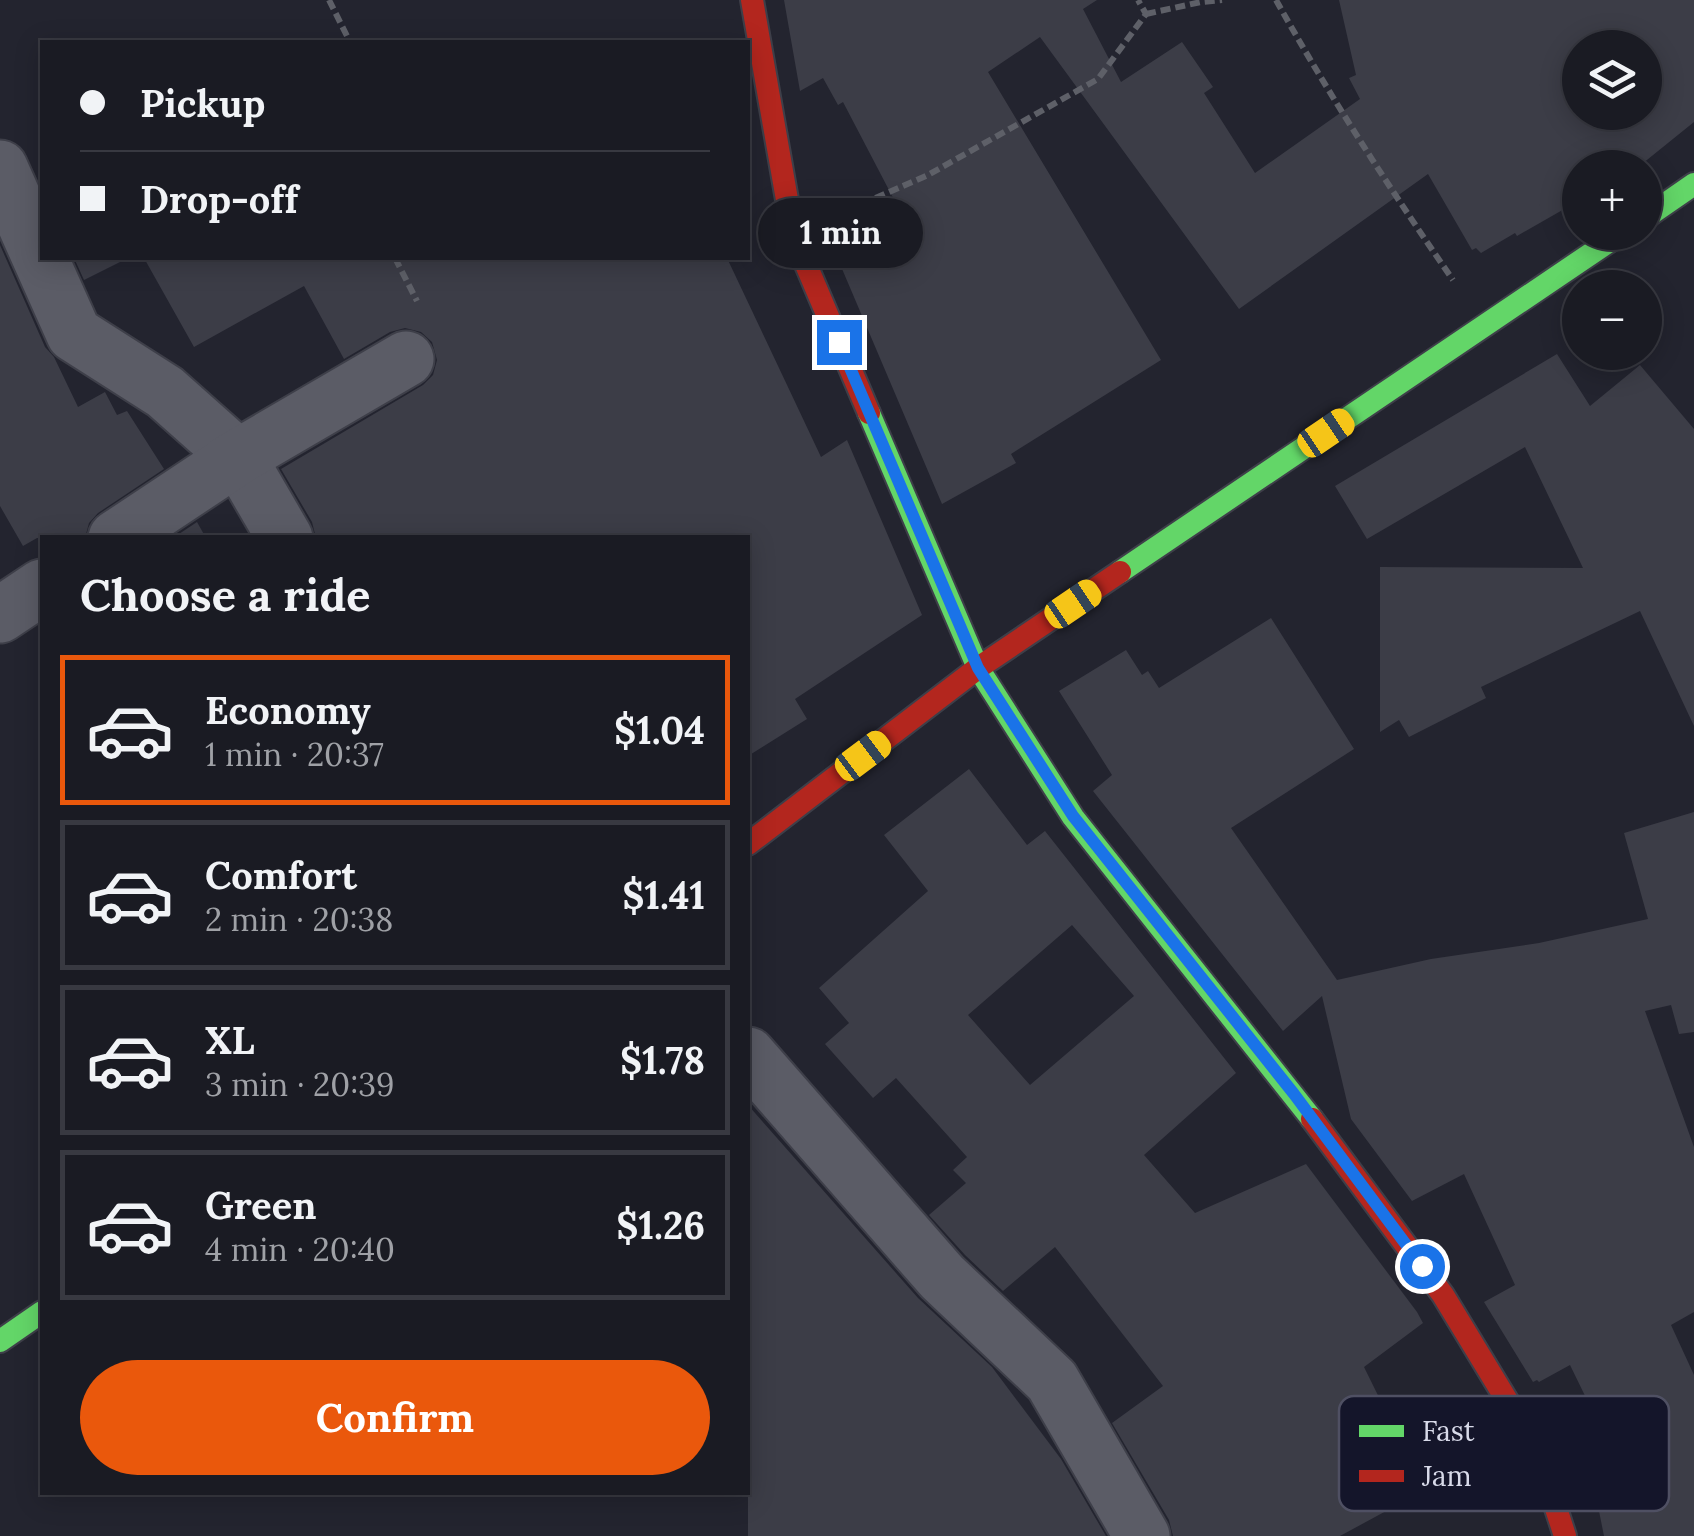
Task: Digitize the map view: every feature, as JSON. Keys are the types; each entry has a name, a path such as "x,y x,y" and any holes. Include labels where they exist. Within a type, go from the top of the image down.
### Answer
{"street":[{"path":"752,0 793,234 978,668 1073,816 1294,1094 1443,1295 1504,1396"},
{"path":"0,168 40,258"},
{"path":"1662,206 1694,184"},
{"path":"750,842 978,668 1597,250"},
{"path":"41,260 74,334 166,392 238,456 283,535"},
{"path":"120,535 238,456 406,359"},
{"path":"0,615 40,587"},
{"path":"750,1056 942,1276 1052,1381 1142,1536"},
{"path":"0,1341 40,1313"},
{"path":"1557,1511 1565,1536"}],"path":[{"path":"329,0 349,40"},
{"path":"1138,0 1146,14"},
{"path":"793,234 928,175 1098,79 1146,14 1222,0"},
{"path":"1276,0 1383,179 1485,326"}],"building":[{"path":"784,0 1097,0 1083,9 1121,82 1182,42 1213,87 1204,93 1255,173 1360,99 1349,78 1356,75 1339,0 1694,0 1694,122 1659,150 1562,150 1562,210 1481,253 1476,248 1472,250 1428,174 1239,309 1040,37 988,72 1161,360 1011,454 1016,463 942,504 834,250 901,213 843,102 838,105 823,78 800,91"},
{"path":"0,245 45,347 54,357 78,407 105,392 117,415 127,411 164,469 98,513 89,523 86,535 40,535 23,546 0,506"},
{"path":"75,260 124,260 84,280"},
{"path":"145,260 728,260 821,457 847,440 922,615 795,699 807,719 750,755 750,535 315,535 312,522 281,469 423,385 433,375 437,360 432,342 421,332 405,328 390,332 344,359 304,286 194,347"},
{"path":"1557,354 1562,370 1567,370 1590,406 1634,370 1644,370 1694,429 1694,726 1640,611 1481,687 1486,698 1409,737 1399,720 1380,732 1380,567 1583,568 1525,447 1367,539 1335,486"},
{"path":"197,522 204,535 178,535"},
{"path":"1271,618 1354,749 1231,828 1337,980 1648,919 1624,833 1694,812 1694,1032 1679,1034 1671,1005 1645,1011 1694,1147 1694,1312 1671,1325 1694,1375 1694,1536 1604,1536 1599,1511 1669,1511 1669,1396 1585,1396 1570,1365 1533,1382 1484,1302 1515,1285 1464,1174 1412,1201 1351,1119 1322,996 1283,1031 1093,791 1112,775 1059,691 1126,650 1142,675 1148,671 1159,688"},
{"path":"969,769 1027,845 1045,831 1236,1073 1144,1155 1195,1213 1306,1164 1417,1312 1423,1323 1364,1367 1378,1396 1339,1396 1339,1511 1386,1511 1340,1536 1173,1536 1169,1520 1112,1423 1163,1386 1055,1247 1003,1291 929,1215 966,1183 953,1170 967,1157 896,1078 873,1098 825,1044 849,1023 819,988 928,891 884,835","holes":["1072,925 1134,996 1030,1085 968,1015"]},
{"path":"750,1107 918,1298 992,1367 1061,1459 1106,1536 748,1536"}],"traffic: fast":[{"path":"1662,206 1694,184"},
{"path":"1120,572 1596,250"},
{"path":"869,413 978,668 1073,817 1312,1119"},
{"path":"0,1341 40,1313"}],"traffic: jam":[{"path":"752,0 793,234 869,413"},
{"path":"750,842 978,668 1120,572"},
{"path":"1312,1119 1443,1295 1504,1396"},
{"path":"1557,1511 1565,1536"}],"route":[{"path":"839,342 978,668 1073,816 1294,1094 1422,1266"}]}
